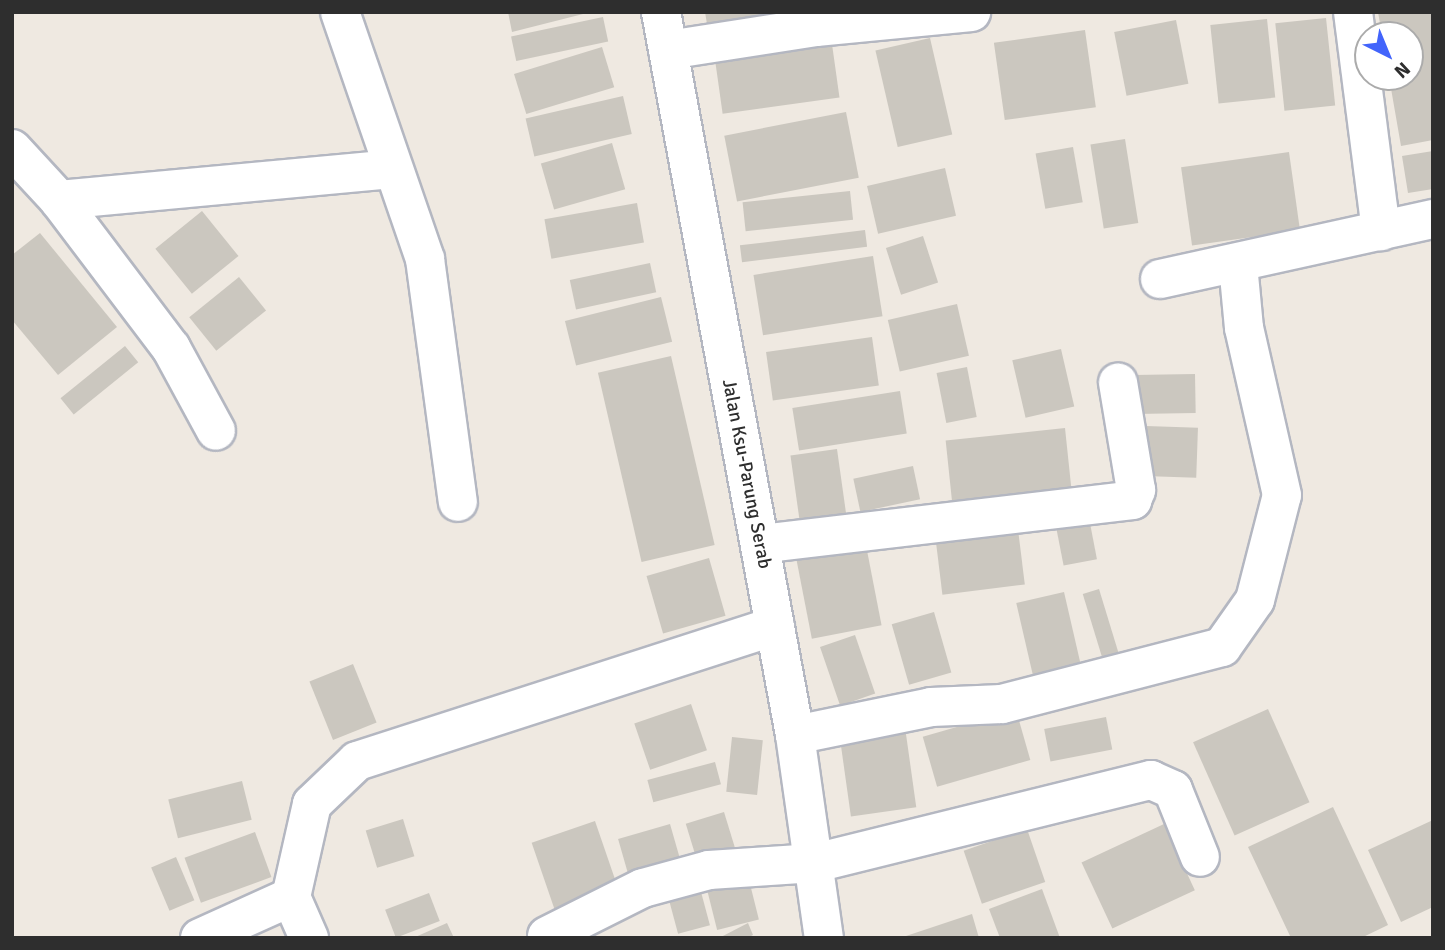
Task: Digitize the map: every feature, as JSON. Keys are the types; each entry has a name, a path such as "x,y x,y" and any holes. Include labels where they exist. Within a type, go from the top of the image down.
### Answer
{"street":[{"path":"340,12 425,259 458,502"},
{"name":"Jalan Ksu-Parung Serab","path":"661,12 795,734 824,938"},
{"path":"668,50 816,27 971,12"},
{"path":"1353,12 1381,231"},
{"path":"12,149 60,200 171,348 216,431"},
{"path":"60,200 392,169"},
{"path":"1160,279 1433,219"},
{"path":"795,734 931,707 1002,704 1222,647 1255,600 1282,495 1244,328 1238,264"},
{"path":"760,544 1132,500 1136,490 1118,382"},
{"path":"309,938 291,897 312,804 357,761 775,626"},
{"path":"547,936 643,888 709,870 815,863 1151,780 1173,790 1200,857"},
{"path":"200,938 291,897"}],"building":[{"path":"508,12 587,12 587,13 512,32"},
{"path":"705,12 760,12 761,21 708,30"},
{"path":"1378,12 1433,12 1433,140 1401,146 1391,91 1424,91 1424,21 1380,21"},
{"path":"603,17 608,41 516,61 511,37"},
{"path":"1326,18 1335,106 1284,111 1275,23"},
{"path":"1267,19 1275,98 1219,104 1210,25"},
{"path":"1176,20 1188,84 1127,96 1114,32"},
{"path":"1085,30 1096,107 1005,120 994,43"},
{"path":"831,37 839,97 723,114 714,53"},
{"path":"930,38 952,134 898,147 875,51"},
{"path":"602,47 614,87 526,114 514,74"},
{"path":"623,96 632,134 534,156 526,118"},
{"path":"846,112 859,178 737,201 724,136"},
{"path":"1125,139 1138,223 1104,228 1090,144"},
{"path":"612,143 625,189 554,210 541,163"},
{"path":"1073,147 1083,202 1045,209 1036,154"},
{"path":"1433,151 1433,189 1408,193 1402,156"},
{"path":"1289,152 1300,230 1192,245 1181,167"},
{"path":"945,168 956,216 878,234 867,186"},
{"path":"850,191 853,220 746,231 743,202"},
{"path":"637,203 644,242 551,259 544,219"},
{"path":"202,211 239,256 192,294 155,249"},
{"path":"865,230 867,247 742,262 740,245"},
{"path":"40,233 117,327 58,375 12,320 12,255"},
{"path":"923,236 938,283 901,295 886,248"},
{"path":"873,256 883,316 763,335 753,275"},
{"path":"650,263 656,292 576,309 570,280"},
{"path":"239,277 266,310 216,351 189,317"},
{"path":"661,297 672,342 576,366 565,321"},
{"path":"957,304 969,356 900,372 888,320"},
{"path":"872,337 879,386 773,400 766,352"},
{"path":"125,346 138,362 74,415 60,398"},
{"path":"1061,349 1074,406 1026,418 1012,360"},
{"path":"671,356 715,545 642,562 598,373"},
{"path":"967,367 977,417 946,423 937,373"},
{"path":"1195,374 1196,413 1135,414 1134,375"},
{"path":"900,391 907,433 799,451 792,408"},
{"path":"1146,426 1198,428 1196,478 1144,476"},
{"path":"1065,428 1072,499 953,511 946,441"},
{"path":"837,449 847,518 800,525 790,456"},
{"path":"913,466 920,499 860,512 853,479"},
{"path":"1088,513 1097,559 1064,566 1055,519"},
{"path":"1017,521 1025,585 942,595 935,531"},
{"path":"864,535 882,625 812,639 794,549"},
{"path":"709,558 726,616 663,634 647,576"},
{"path":"1099,589 1123,666 1106,671 1083,594"},
{"path":"1064,592 1082,672 1035,683 1016,603"},
{"path":"934,612 951,673 909,685 892,624"},
{"path":"855,635 875,694 840,706 820,647"},
{"path":"353,664 377,722 333,740 309,682"},
{"path":"691,704 707,750 650,770 634,724"},
{"path":"1268,709 1309,802 1235,836 1193,742"},
{"path":"1016,710 1030,760 937,787 923,737"},
{"path":"1106,717 1112,749 1050,761 1044,729"},
{"path":"905,727 916,807 851,816 840,736"},
{"path":"732,737 763,740 757,795 726,792"},
{"path":"715,762 721,784 653,802 647,780"},
{"path":"242,781 252,820 178,838 168,799"},
{"path":"1333,807 1388,925 1361,938 1291,938 1248,847"},
{"path":"724,812 737,855 699,867 686,824"},
{"path":"403,819 414,856 377,868 366,830"},
{"path":"1433,820 1433,907 1401,922 1368,850"},
{"path":"595,821 618,888 555,910 532,843"},
{"path":"670,824 682,867 630,882 618,839"},
{"path":"1164,824 1195,890 1112,929 1082,862"},
{"path":"1027,829 1045,882 982,904 964,851"},
{"path":"255,832 271,877 201,903 185,858"},
{"path":"176,857 194,900 170,911 151,868"},
{"path":"747,872 759,920 717,930 705,882"},
{"path":"697,877 710,925 678,934 665,886"},
{"path":"1042,889 1060,938 1000,938 989,909"},
{"path":"429,893 440,921 396,938 385,910"},
{"path":"972,914 979,938 903,938 903,937"},
{"path":"447,923 454,938 413,938"},
{"path":"748,923 753,935 747,938 719,938"}]}
